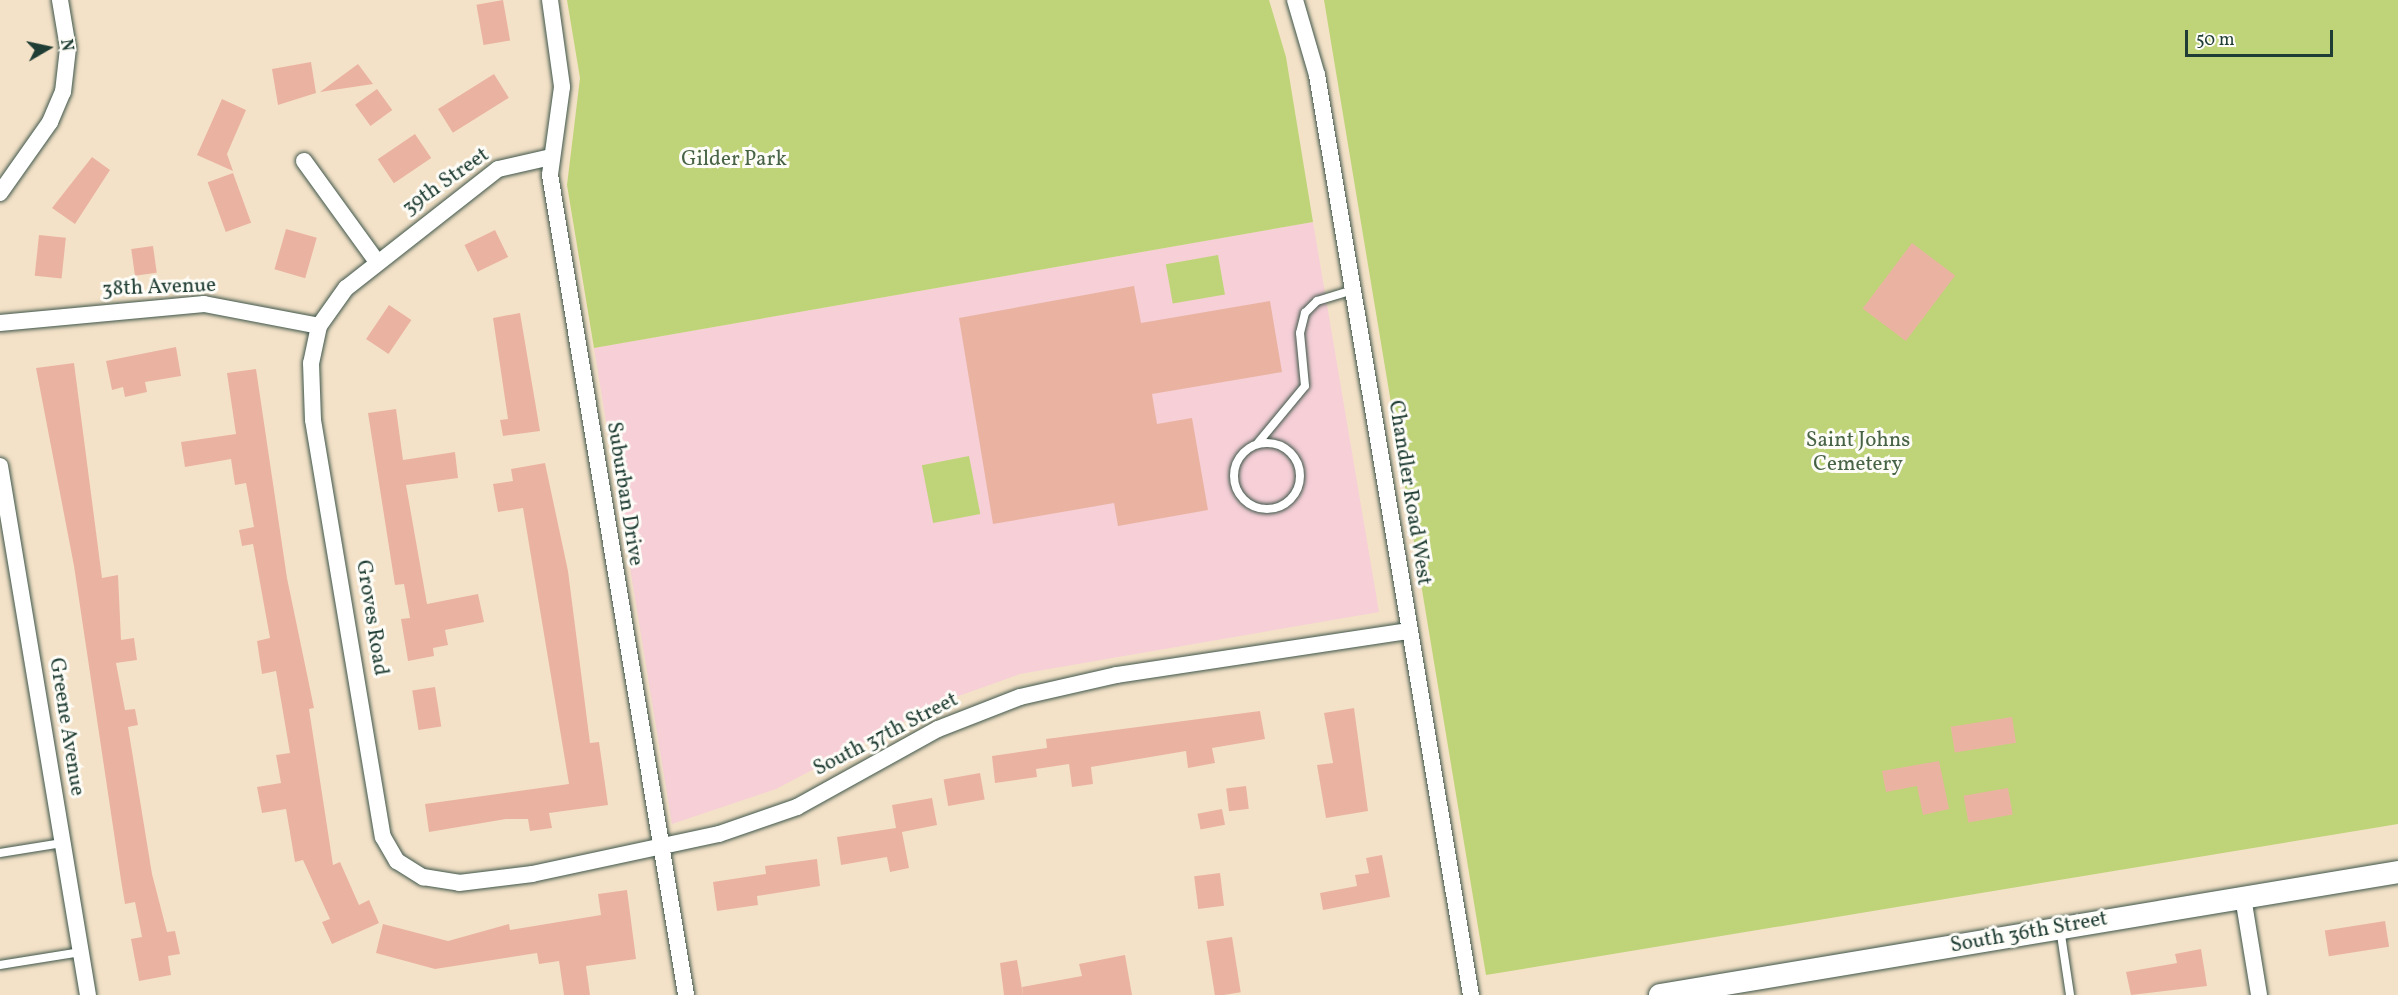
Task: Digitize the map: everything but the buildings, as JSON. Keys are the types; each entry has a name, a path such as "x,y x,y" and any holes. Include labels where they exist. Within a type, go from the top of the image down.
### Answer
{"main road":[{"name":"South 36th Street","path":"1660,995 1705,991 2060,928 2398,872"}],"street":[{"path":"0,193 50,122 63,92 68,48 60,0"},
{"name":"Suburban Drive","path":"550,0 562,87 551,157 603,506 686,995"},
{"name":"Chandler Road West","path":"1295,0 1317,75 1408,631 1471,995"},
{"name":"39th Street","path":"377,262 498,169 551,157"},
{"path":"304,160 377,262"},
{"name":"Groves Road","path":"377,262 346,288 319,326 311,363 313,420 382,837 397,861 423,877 459,883 532,874"},
{"name":"38th Avenue","path":"0,323 204,304 319,326"},
{"name":"Greene Avenue","path":"0,466 88,995"},
{"name":"South 37th Street","path":"532,874 719,834 797,807 938,729 1020,697 1117,675 1408,631"},
{"path":"2243,897 2259,995"}],"lane":[{"path":"1257,444 1277,444 1299,466 1293,496 1276,508 1254,507 1237,491 1234,468 1305,386 1300,333 1305,313 1317,301 1354,290"},
{"path":"0,852 62,843"},
{"path":"2060,928 2068,995"},
{"path":"0,965 81,952"}],"shaded area":[{"path":"1313,222 1379,612 1020,674 942,702 776,789 672,824 594,348"}],"green space":[{"name":"Gilder Park","path":"567,0 1269,0 1286,57 1313,222 594,348 567,185 580,78"},
{"name":"Saint Johns Cemetery","path":"1324,0 2398,0 2398,824 1486,975"},
{"path":"1218,255 1225,294 1173,304 1166,264"},
{"path":"969,456 980,514 933,523 922,465"}]}
